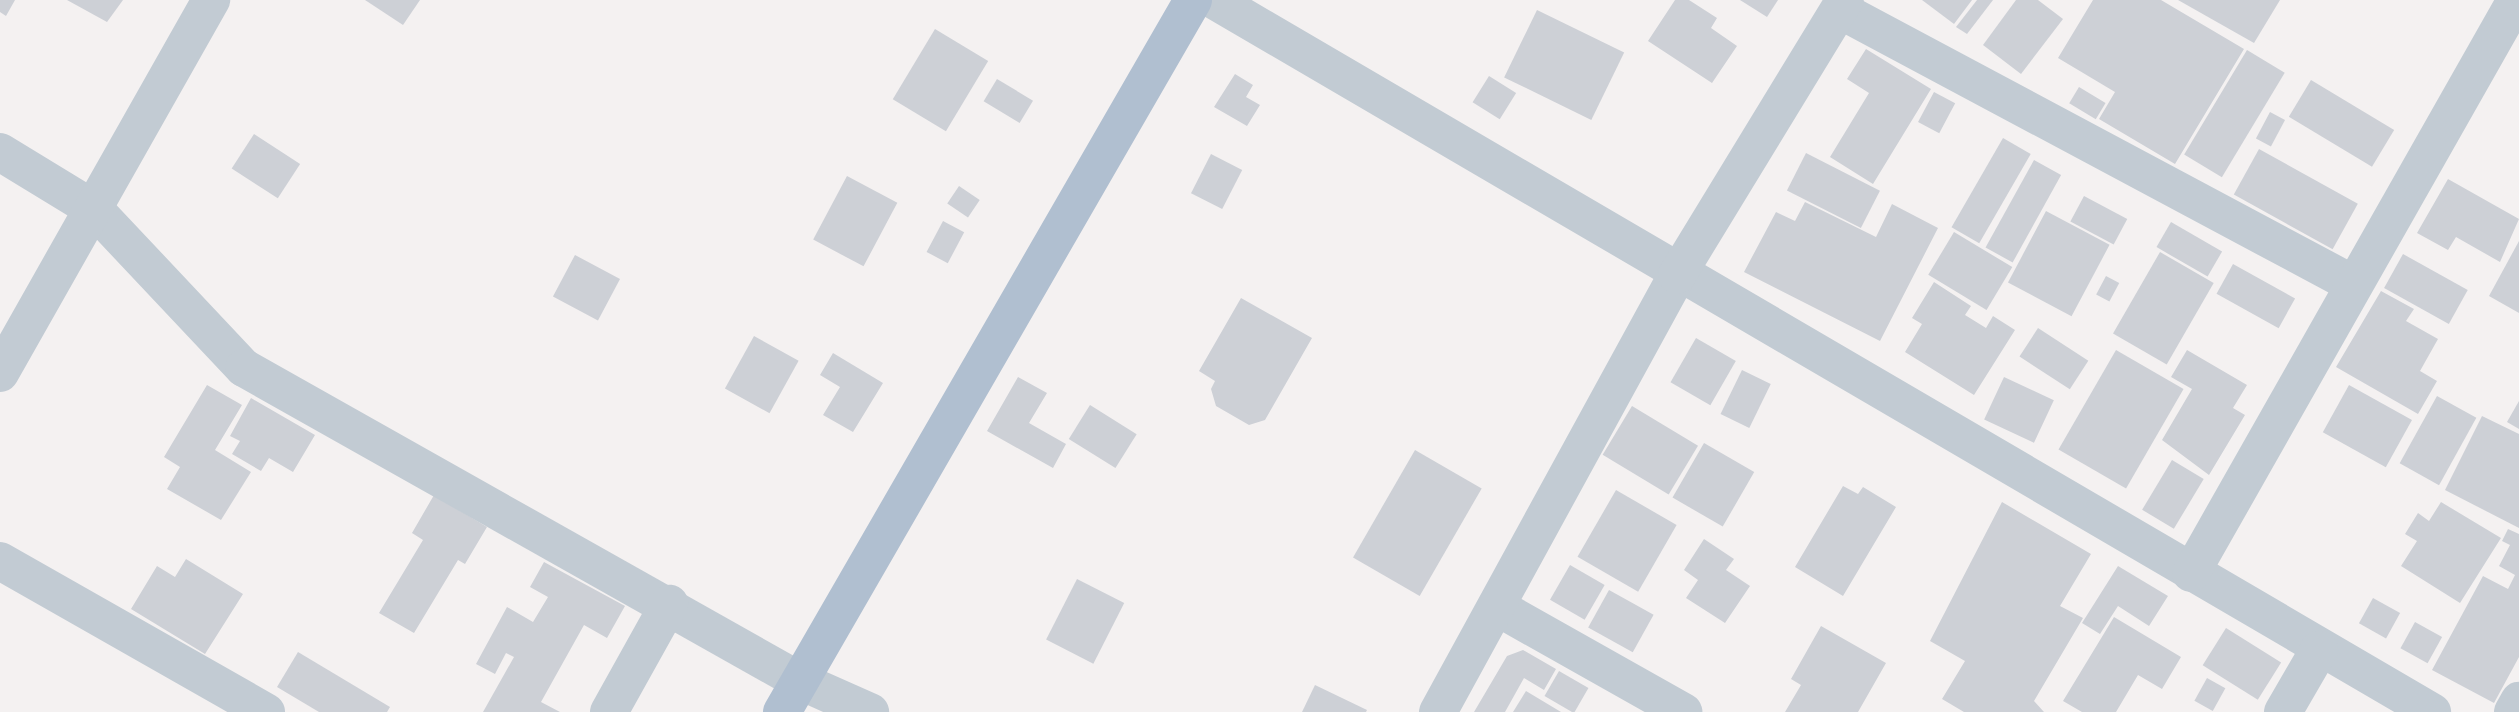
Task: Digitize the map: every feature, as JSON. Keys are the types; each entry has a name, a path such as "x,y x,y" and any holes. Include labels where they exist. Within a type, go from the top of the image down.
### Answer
{"main road":[{"path":"790,696 1193,0"}],"street":[{"path":"0,373 95,210 211,0"},
{"path":"1214,0 1677,275 2319,650 2432,712"},
{"path":"2191,573 2516,0"},
{"path":"1438,712 1677,275 1842,5 2353,284"},
{"path":"0,152 95,210 244,368 669,604 790,696 870,712"},
{"path":"0,561 266,712"},
{"path":"609,712 669,604"},
{"path":"1497,607 1683,712"},
{"path":"2283,712 2319,650"},
{"path":"2512,712 2519,701"}],"building":[{"path":"0,0 15,0 6,16 0,12"},
{"path":"67,0 123,0 107,22"},
{"path":"365,0 420,0 403,25"},
{"path":"1675,0 1689,0 1717,18 1711,28 1737,46 1712,83 1648,41"},
{"path":"1740,0 1778,0 1767,17"},
{"path":"1922,0 1972,0 1954,24"},
{"path":"1977,0 1993,0 1967,34 1956,27"},
{"path":"2016,0 2038,0 2063,19 2021,74 1983,45"},
{"path":"2093,0 2161,0 2244,49 2175,164 2099,119 2115,92 2058,58"},
{"path":"2178,0 2280,0 2254,43"},
{"path":"1537,10 1624,53 1591,120 1504,77"},
{"path":"935,29 988,61 946,131 893,99"},
{"path":"1866,49 1931,89 1873,184 1830,157 1869,93 1847,79"},
{"path":"2247,50 2285,73 2222,177 2184,155"},
{"path":"1235,74 1253,85 1246,97 1260,105 1247,126 1214,107"},
{"path":"1489,76 1516,93 1500,119 1473,102"},
{"path":"997,79 1033,101 1020,123 984,101"},
{"path":"2311,80 2394,130 2372,167 2289,117"},
{"path":"2079,87 2106,103 2096,119 2069,103"},
{"path":"1934,92 1955,103 1939,133 1918,122"},
{"path":"2270,112 2285,120 2271,146 2256,138"},
{"path":"254,134 300,164 278,198 232,168"},
{"path":"2003,138 2031,154 1979,243 1952,227"},
{"path":"2259,149 2358,204 2333,249 2234,194"},
{"path":"1806,153 1880,191 1861,228 1787,190"},
{"path":"1211,154 1242,170 1222,209 1191,193"},
{"path":"2034,160 2061,175 2013,262 1986,247"},
{"path":"847,176 897,203 864,266 813,240"},
{"path":"2448,179 2519,219 2500,262 2456,237 2448,250 2417,233"},
{"path":"959,186 980,200 968,217 947,203"},
{"path":"2084,196 2127,219 2114,245 2070,222"},
{"path":"1805,202 1876,237 1892,204 1938,228 1880,341 1744,272 1776,212 1795,221"},
{"path":"2046,211 2110,245 2072,316 2008,283"},
{"path":"943,221 964,232 948,263 927,252"},
{"path":"2171,222 2222,252 2208,277 2156,247"},
{"path":"1954,232 2012,267 1987,310 1928,275"},
{"path":"2519,241 2519,313 2489,296"},
{"path":"2160,252 2214,283 2167,364 2113,333"},
{"path":"2403,254 2468,290 2449,324 2384,288"},
{"path":"575,255 620,279 598,320 553,296"},
{"path":"2233,264 2295,298 2279,328 2217,294"},
{"path":"2106,276 2119,283 2109,302 2096,295"},
{"path":"1934,282 1971,306 1965,315 1986,328 1993,316 2015,330 1974,395 1905,352 1922,324 1912,318"},
{"path":"2381,291 2414,309 2406,321 2438,339 2420,371 2437,381 2418,414 2336,367"},
{"path":"1241,298 1312,338 1265,420 1249,425 1216,406 1211,389 1215,381 1199,371"},
{"path":"2038,328 2088,361 2070,389 2019,357"},
{"path":"754,336 799,361 770,413 725,388"},
{"path":"1696,338 1736,361 1710,405 1670,382"},
{"path":"2116,350 2184,389 2126,489 2058,450"},
{"path":"2187,350 2247,385 2233,408 2245,415 2209,475 2162,440 2192,389 2171,377"},
{"path":"833,353 883,383 853,432 823,415 840,387 820,375"},
{"path":"1742,370 1771,384 1749,428 1721,414"},
{"path":"1018,377 1047,393 1029,423 1066,444 1053,468 987,431"},
{"path":"2004,377 2054,400 2034,443 1984,420"},
{"path":"207,385 242,405 215,450 251,472 221,520 167,489 180,467 164,457"},
{"path":"2349,385 2412,420 2386,467 2323,432"},
{"path":"2437,396 2476,418 2439,485 2400,463"},
{"path":"251,398 315,435 293,472 269,458 261,471 232,454 240,441 230,436"},
{"path":"2519,401 2519,429 2507,422"},
{"path":"1090,405 1137,434 1115,468 1069,439"},
{"path":"1632,406 1698,446 1669,495 1603,455"},
{"path":"2482,416 2519,434 2519,528 2445,490"},
{"path":"1704,443 1754,472 1723,527 1672,498"},
{"path":"1415,450 1482,488 1420,596 1353,557"},
{"path":"2172,460 2204,479 2174,529 2142,510"},
{"path":"1843,486 1858,494 1863,487 1896,507 1843,596 1795,567"},
{"path":"1616,490 1677,525 1638,592 1578,557"},
{"path":"434,495 487,527 465,564 458,560 414,633 379,613 423,540 412,533"},
{"path":"2002,502 2091,554 2060,606 2083,618 2034,701 2044,712 1964,712 1942,699 1965,661 1930,641"},
{"path":"2441,502 2501,538 2460,603 2401,566 2417,541 2405,534 2418,513 2429,521"},
{"path":"2508,529 2519,534 2519,657 2494,703 2432,670 2483,576 2508,589 2515,575 2499,566 2510,545 2502,541"},
{"path":"1704,539 1734,559 1726,570 1750,586 1725,623 1686,598 1698,580 1684,570"},
{"path":"186,559 243,594 205,654 131,609 157,566 175,577"},
{"path":"544,562 625,606 607,638 584,625 541,702 560,712 483,712 514,657 506,653 495,674 476,664 507,607 533,622 548,597 530,587"},
{"path":"1570,565 1605,585 1585,620 1550,600"},
{"path":"2118,566 2168,596 2149,626 2118,606 2100,634 2082,623"},
{"path":"1077,579 1124,603 1093,664 1046,640"},
{"path":"1609,590 1654,615 1633,652 1588,628"},
{"path":"2373,598 2400,613 2386,638 2359,623"},
{"path":"2114,617 2181,657 2162,689 2138,675 2116,712 2082,712 2063,701"},
{"path":"2415,622 2442,637 2428,663 2400,648"},
{"path":"1821,626 1886,663 1858,712 1785,712 1801,685 1791,679"},
{"path":"2226,628 2281,662 2258,700 2203,665"},
{"path":"1523,650 1556,669 1544,690 1524,678 1505,712 1474,712 1507,656"},
{"path":"298,652 390,707 387,712 319,712 277,687"},
{"path":"1559,671 1588,688 1575,712 1544,696"},
{"path":"2207,678 2225,688 2213,711 2194,701"},
{"path":"1315,685 1367,710 1366,712 1302,712"},
{"path":"1526,691 1561,712 1513,712"}]}
